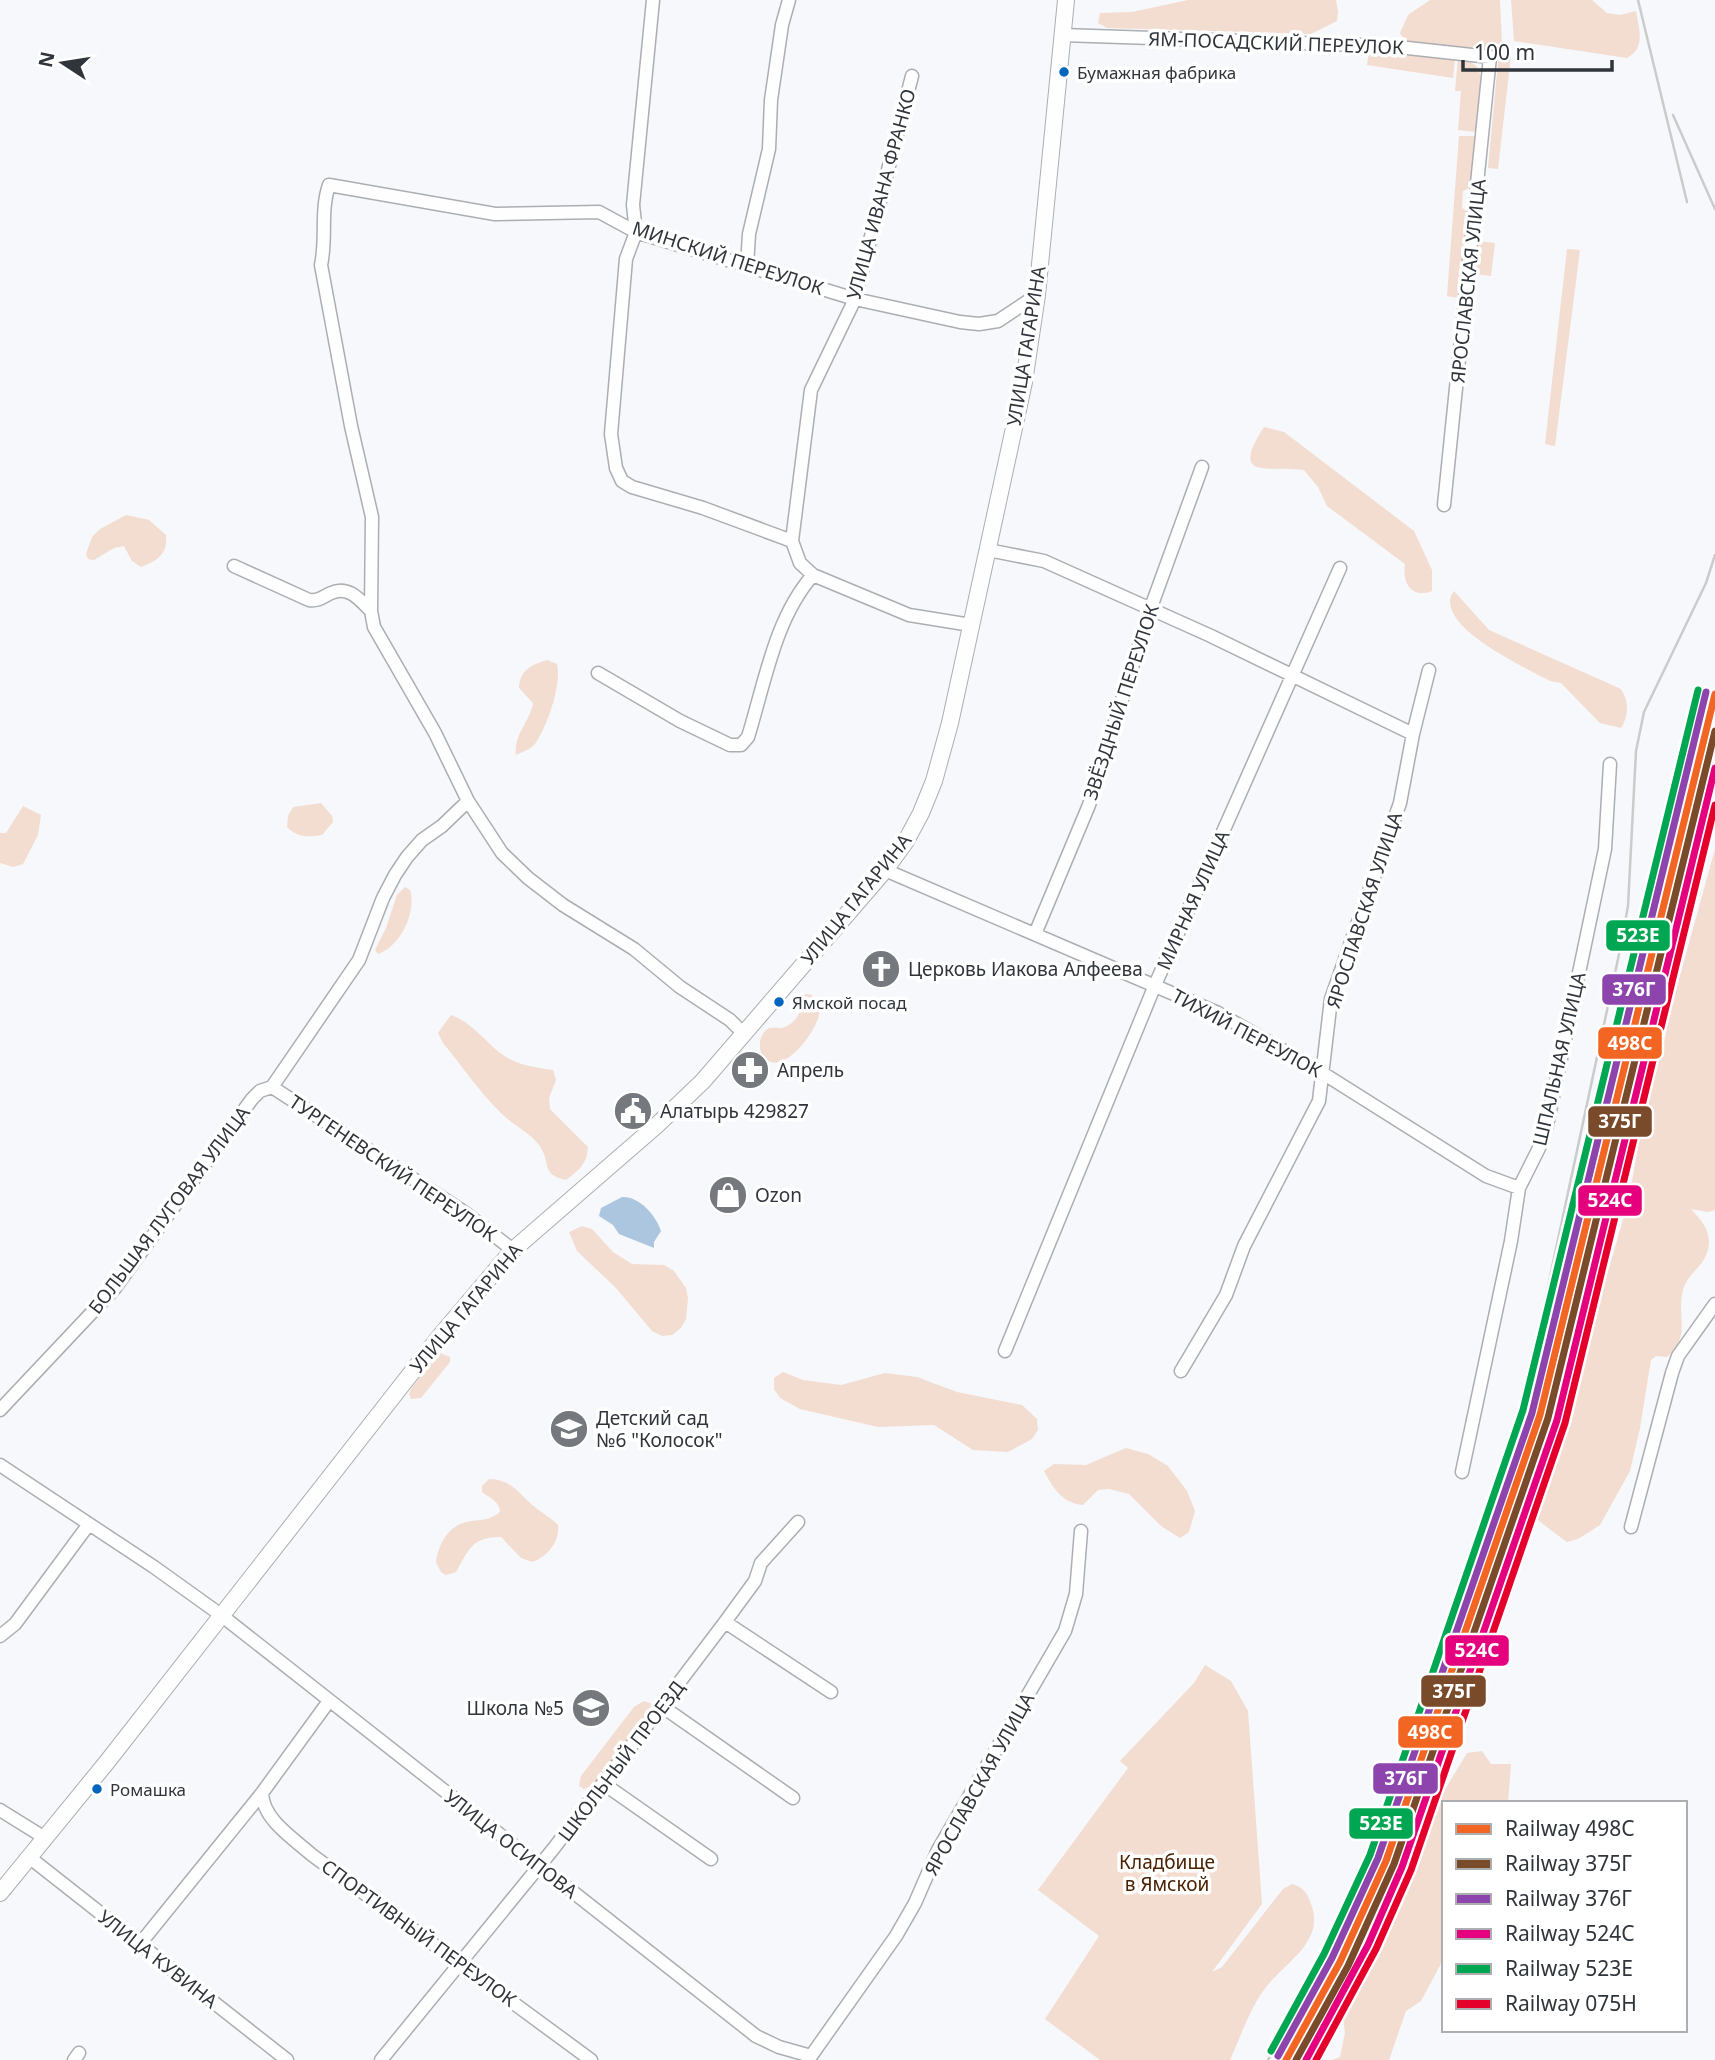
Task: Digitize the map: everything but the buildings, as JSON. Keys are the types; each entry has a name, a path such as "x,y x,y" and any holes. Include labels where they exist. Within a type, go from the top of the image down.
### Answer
{"main road":[{"name":"УЛИЦА ГАГАРИНА","path":"0,1893 441,1335 513,1250 694,1090 885,870 906,841 934,780 950,723 1024,382 1037,295 1066,0"}],"street":[{"path":"653,0 633,205 636,232 626,259 611,434 616,468 622,481 792,541 800,563 813,575 909,615 971,625"},
{"path":"747,266 749,234 769,149 773,87 782,25 789,0"},
{"name":"ЯМ-ПОСАДСКИЙ ПЕРЕУЛОК","path":"1062,35 1389,46 1490,57"},
{"name":"ЯРОСЛАВСКАЯ УЛИЦА","path":"1444,505 1490,57"},
{"name":"УЛИЦА ИВАНА ФРАНКО","path":"792,541 811,390 855,299 912,76"},
{"name":"МИНСКИЙ ПЕРЕУЛОК","path":"371,611 372,517 351,426 321,265 325,246 324,200 329,185 495,214 599,212 636,232 855,299 948,320 979,324 998,321 1037,295"},
{"name":"ЗВЁЗДНЫЙ ПЕРЕУЛОК","path":"1035,934 1089,805 1150,610 1202,467"},
{"path":"988,550 1044,561 1211,636 1413,734"},
{"path":"233,566 309,600 320,601 331,593 343,591 354,594 371,611 374,626 383,645 435,733 468,801 502,853 528,878 563,905 634,949 680,987 730,1020 743,1033"},
{"name":"МИРНАЯ УЛИЦА","path":"1005,1351 1155,985 1340,568"},
{"path":"598,673 680,721 730,745 741,745 748,737 783,621 797,594 813,575"},
{"name":"ЯРОСЛАВСКАЯ УЛИЦА","path":"1181,1371 1226,1295 1244,1246 1319,1101 1331,999 1400,803 1429,670"},
{"name":"ШПАЛЬНАЯ УЛИЦА","path":"1462,1472 1511,1241 1519,1188 1541,1144 1547,1125 1605,849 1610,765"},
{"name":"БОЛЬШАЯ ЛУГОВАЯ УЛИЦА","path":"0,1410 115,1288 253,1099 260,1091 272,1087 359,960 383,898 401,866 422,840 442,826 468,801"},
{"name":"ТИХИЙ ПЕРЕУЛОК","path":"885,870 1218,1013 1321,1072 1486,1176 1519,1188"},
{"name":"ТУРГЕНЕВСКИЙ ПЕРЕУЛОК","path":"272,1087 464,1212 513,1250"},
{"path":"1630,1527 1678,1356 1715,1304"},
{"name":"УЛИЦА ОСИПОВА","path":"0,1465 221,1615 755,2036 779,2047 811,2056"},
{"name":"ШКОЛЬНЫЙ ПРОЕЗД","path":"381,2060 604,1784 755,1581 761,1563 798,1522"},
{"path":"0,1636 15,1624 89,1524"},
{"name":"ЯРОСЛАВСКАЯ УЛИЦА","path":"811,2056 896,1936 915,1903 938,1850 1065,1631 1076,1594 1081,1531"},
{"path":"725,1622 831,1692"},
{"path":"139,1945 262,1793 329,1701"},
{"path":"663,1707 793,1798"},
{"path":"604,1784 711,1859"},
{"name":"СПОРТИВНЫЙ ПЕРЕУЛОК","path":"262,1793 265,1810 273,1820 312,1855 591,2060"},
{"path":"0,1810 45,1838"},
{"name":"УЛИЦА КУВИНА","path":"29,1857 287,2060"}],"green space":[{"path":"1188,0 1336,0 1337,21 1311,34 1107,28 1098,23 1100,13 1132,12"},
{"path":"1430,0 1500,0 1502,43 1492,54 1406,44 1400,33 1408,15"},
{"path":"1511,0 1592,0 1607,13 1620,15 1636,11 1639,31 1637,49 1627,58 1514,41"},
{"path":"1369,51 1455,59 1453,78 1367,65"},
{"path":"1511,55 1498,169 1488,168 1498,62"},
{"path":"1458,59 1475,65 1481,77 1477,132 1458,130 1461,91 1455,91"},
{"path":"1459,136 1476,136 1471,187 1463,191 1462,208 1470,214 1463,299 1447,296"},
{"path":"1477,241 1495,243 1491,276 1473,274"},
{"path":"1567,249 1580,250 1555,446 1545,444"},
{"path":"1264,427 1284,432 1414,531 1432,570 1432,591 1413,591 1405,577 1405,564 1327,506 1318,487 1304,470 1257,467 1252,463 1250,456 1254,444"},
{"path":"126,515 149,520 166,535 165,547 160,556 141,567 132,561 124,546 114,548 94,560 88,559 86,554 92,537 100,529"},
{"path":"1454,591 1489,630 1621,689 1627,708 1621,728 1600,723 1561,683 1550,681 1524,668 1475,637 1453,613 1450,601"},
{"path":"547,660 557,664 558,672 552,705 535,744 516,755 517,741 533,703 519,688 520,682 527,669"},
{"path":"321,803 332,816 333,822 322,835 303,836 287,827 288,816 293,807"},
{"path":"23,806 41,815 38,835 23,864 13,867 0,863 0,833 6,833"},
{"path":"1715,849 1715,1210 1708,1212 1691,1209 1707,1232 1708,1250 1683,1290 1681,1333 1675,1349 1667,1357 1656,1356 1651,1360 1630,1471 1600,1525 1578,1539 1567,1542 1534,1516 1524,1497 1524,1487 1539,1460 1557,1441 1567,1414 1629,1199 1647,1095"},
{"path":"405,887 410,890 412,899 405,928 393,944 378,954 375,950 397,895"},
{"path":"812,995 819,1009 817,1022 795,1052 777,1063 768,1061 760,1049 762,1035 769,1028 790,1025 800,1010 801,996"},
{"path":"451,1015 471,1027 506,1057 525,1065 553,1070 556,1080 549,1098 550,1109 588,1147 582,1166 566,1180 549,1171 539,1145 494,1106 443,1043 438,1033"},
{"path":"582,1226 592,1229 613,1252 632,1264 664,1265 674,1271 686,1288 688,1298 686,1319 681,1328 672,1335 662,1336 652,1331 616,1288 577,1251 569,1232"},
{"path":"440,1353 450,1357 450,1362 421,1398 411,1399 411,1389"},
{"path":"783,1372 803,1380 841,1385 885,1373 917,1377 957,1392 1022,1405 1037,1419 1038,1430 1032,1439 1008,1452 973,1450 934,1425 878,1427 800,1409 780,1398 774,1389 774,1378"},
{"path":"1126,1448 1148,1454 1168,1466 1187,1491 1195,1511 1189,1532 1180,1538 1161,1526 1129,1494 1109,1489 1098,1490 1083,1505 1076,1504 1055,1489 1044,1471 1054,1464 1086,1465"},
{"path":"489,1479 510,1485 558,1525 555,1543 547,1553 532,1562 521,1558 501,1537 484,1539 472,1546 456,1572 446,1575 441,1572 436,1562 441,1544 448,1533 463,1523 486,1519 500,1512 496,1503 482,1492 482,1486"},
{"name":"Кладбище в Ямской","path":"1205,1665 1231,1681 1248,1711 1262,1904 1212,1972 1222,1967 1283,1889 1292,1884 1303,1890 1309,1898 1314,1920 1312,1932 1299,1953 1263,1991 1230,2060 1100,2060 1045,2019 1099,1936 1038,1890 1128,1768 1120,1761 1194,1683"},
{"path":"644,1701 653,1704 651,1714 593,1785 584,1789 579,1786 581,1776 634,1707"},
{"path":"1482,1751 1491,1764 1511,1764 1508,1801 1442,1801 1442,1962 1421,2001 1406,2011 1389,2060 1332,2060 1340,2057 1345,2033 1341,2002 1355,1981 1432,1811 1467,1753"}],"water":[{"path":"622,1197 640,1203 655,1219 661,1231 654,1242 654,1248 619,1234 613,1225 599,1216 601,1208"}],"railway":[{"path":"1638,0 1687,202"},
{"path":"1673,115 1715,209"},
{"path":"1268,2060 1338,1931 1399,1779 1482,1542 1532,1361 1618,959 1628,906 1636,751 1644,712 1706,583 1715,555"}],"rail line":[{"name":"523Е","path":"1271,2051 1324,1954 1370,1855 1523,1410 1698,690"},
{"name":"376Г","path":"1278,2056 1332,1958 1378,1858 1532,1413 1706,692"},
{"name":"498С","path":"1286,2060 1340,1962 1386,1861 1540,1415 1715,694"},
{"name":"375Г","path":"1296,2060 1348,1966 1394,1864 1548,1418 1715,731"},
{"name":"524С","path":"1306,2060 1368,1945 1402,1867 1557,1420 1715,768"},
{"name":"075Н","path":"1316,2060 1376,1949 1411,1870 1565,1423 1715,805"}],"place":[{"name":"Бумажная фабрика","path":"1064,72"},
{"name":"Церковь Иакова Алфеева","path":"881,969"},
{"name":"Ямской посад","path":"779,1002"},
{"name":"Апрель","path":"750,1070"},
{"name":"Алатырь 429827","path":"633,1111"},
{"name":"Ozon","path":"728,1195"},
{"name":"Детский сад №6 \"Колосок\"","path":"569,1429"},
{"name":"Школа №5","path":"591,1708"},
{"name":"Ромашка","path":"97,1789"}]}
